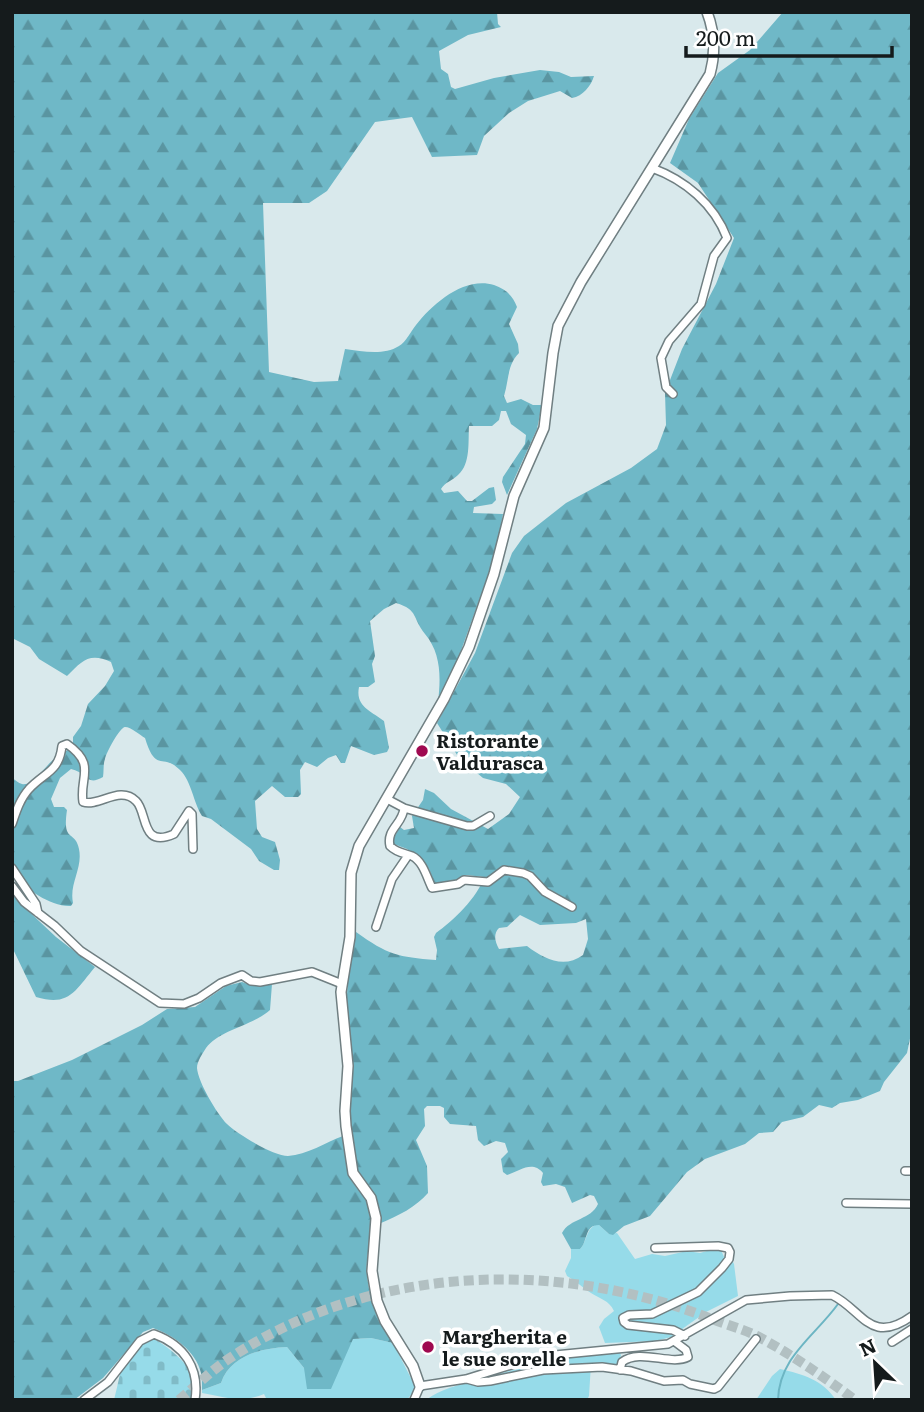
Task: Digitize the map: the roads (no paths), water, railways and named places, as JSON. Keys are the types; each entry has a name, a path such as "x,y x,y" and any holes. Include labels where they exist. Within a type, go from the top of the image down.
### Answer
{"main road":[{"path":"420,1386 413,1366 380,1311 373,1282 375,1210 371,1198 354,1173 346,1119 348,1066 341,1007 350,937 349,903 354,859 444,699 469,648 496,566 514,496 544,428 558,326 581,282 710,74 715,58 715,44 707,12"}],"street":[{"path":"652,168 668,173 697,193 721,224 727,238 714,256 701,304 669,341 661,358 666,387 673,394"},
{"path":"12,824 22,799 29,789 54,768 61,758 62,746 67,744 85,767 83,802 127,795 137,801 150,833 162,837 174,834 189,811 192,814 193,849"},
{"path":"387,799 404,808 460,826 473,826 490,816"},
{"path":"404,808 400,821 392,829 389,843 393,850 407,857 412,856 422,867 433,888 458,884 464,880 492,881 502,871 507,871 527,874 545,892 572,907"},
{"path":"376,927 392,879 407,857"},
{"path":"12,868 36,904 38,914"},
{"path":"12,886 24,902 81,951 160,1003 177,1006 193,1001 221,983 242,975 251,981 260,982 312,972 342,984"},
{"path":"846,1203 912,1204"},
{"path":"655,1248 718,1246 728,1248 730,1252 729,1259 702,1289 652,1314 629,1315 623,1318 628,1325 673,1330 684,1336"},
{"path":"414,1400 420,1386 466,1379 541,1357 674,1341 726,1310 756,1298 832,1295 864,1322 874,1326 895,1325 912,1316"},
{"path":"892,1342 912,1329"},
{"path":"84,1400 108,1382 140,1340 154,1334 170,1342 184,1354 195,1374 195,1400"},
{"path":"466,1379 490,1381 544,1370 592,1367 620,1370 664,1381 683,1380 714,1389 756,1339"},
{"path":"620,1370 622,1362 629,1357 687,1359 687,1352 674,1341"}],"waterway":[{"path":"778,1400 780,1385 791,1359 838,1304"}],"tunnel":[{"path":"179,1400 233,1356 288,1326 346,1303 406,1288 468,1280 530,1280 592,1287 653,1300 757,1336 855,1400"}],"place":[{"name":"Ristorante Valdurasca","path":"422,751"},
{"name":"Margherita e le sue sorelle","path":"428,1347"}]}
